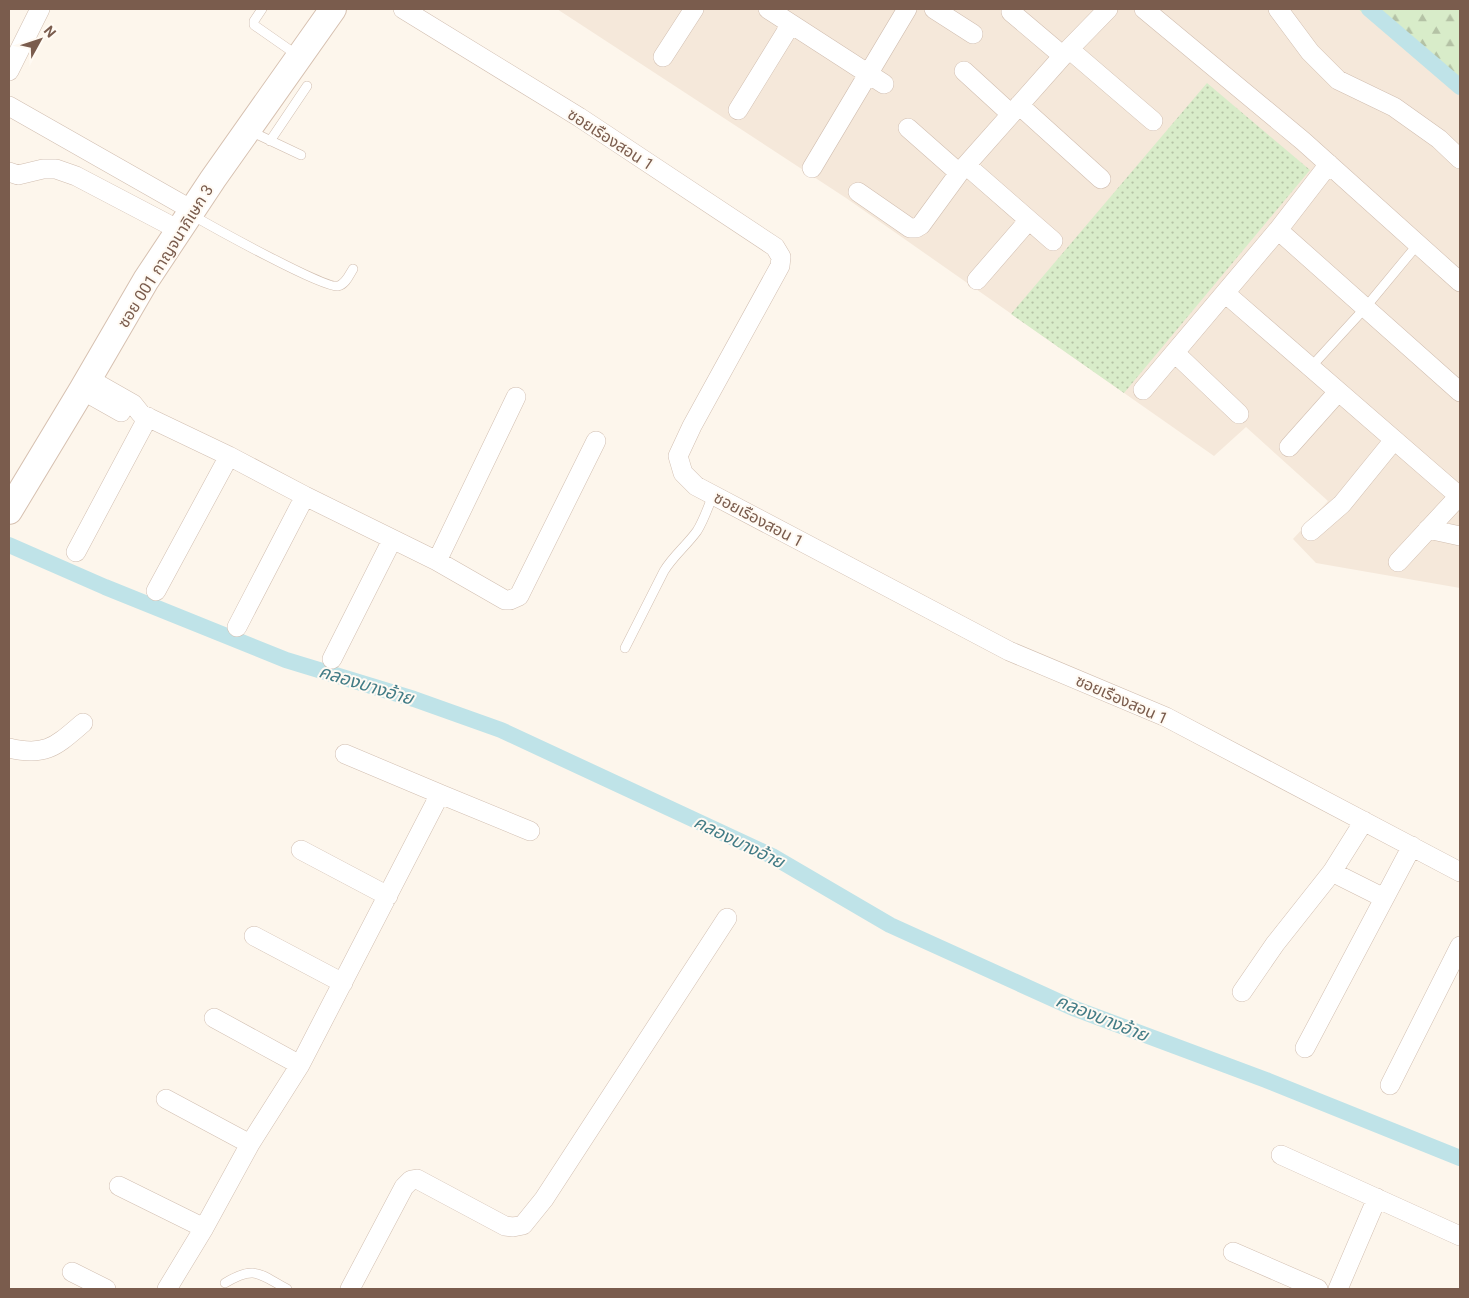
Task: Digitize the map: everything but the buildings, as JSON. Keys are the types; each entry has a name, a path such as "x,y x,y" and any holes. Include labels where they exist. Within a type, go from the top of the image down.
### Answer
{"street":[{"path":"9,70 40,9"},
{"name":"ซอย 001 กาญจนาภิเษก 3","path":"9,511 146,280 187,218 259,135 299,57 333,9"},
{"name":"ซอยเรืองสอน 1","path":"403,9 579,117 775,247 781,257 780,266 692,426 678,456 683,473 696,486 1009,651 1166,717 1460,872"},
{"path":"663,57 694,9"},
{"path":"768,9 876,79"},
{"path":"812,168 876,79 908,9"},
{"path":"934,9 973,34"},
{"path":"858,192 910,228 916,228 963,169 1066,52 1108,9"},
{"path":"1144,9 1329,164 1460,282"},
{"path":"1278,9 1310,52 1338,80 1394,107 1439,138 1460,159"},
{"path":"1011,12 1066,52 1153,121"},
{"path":"738,110 791,24"},
{"path":"964,71 1101,179"},
{"path":"9,106 187,218"},
{"path":"908,128 1029,220 1053,241"},
{"path":"1144,390 1278,230 1329,164"},
{"path":"9,172 18,175 43,169 56,169 187,218"},
{"path":"977,280 1029,220"},
{"path":"1278,230 1460,392"},
{"path":"1225,292 1310,368 1459,495 1398,562"},
{"path":"1175,353 1239,414"},
{"path":"86,384 133,404 145,415 437,561 505,600 519,596 596,441"},
{"path":"1290,447 1338,392"},
{"path":"437,561 516,397"},
{"path":"76,552 145,415"},
{"path":"1311,531 1342,504 1394,440"},
{"path":"156,591 229,456"},
{"path":"237,627 305,496"},
{"path":"1428,529 1460,536"},
{"path":"332,659 392,540"},
{"path":"9,748 20,751 40,752 60,742 83,723"},
{"path":"345,754 530,832"},
{"path":"167,1289 204,1228 250,1144 300,1065 440,794"},
{"path":"1242,992 1275,944 1332,872 1364,820"},
{"path":"1306,1048 1412,846"},
{"path":"301,850 388,896"},
{"path":"1332,872 1384,898"},
{"path":"350,1289 404,1187 411,1180 417,1180 505,1226 517,1227 523,1225 544,1199 727,918"},
{"path":"254,936 343,983"},
{"path":"1390,1085 1460,946"},
{"path":"214,1018 300,1065"},
{"path":"166,1099 250,1144"},
{"path":"1281,1155 1460,1236"},
{"path":"119,1186 204,1228"},
{"path":"1338,1289 1377,1198"},
{"path":"1233,1252 1318,1289"},
{"path":"72,1272 106,1289"}],"lane":[{"path":"262,9 254,20 254,25 299,57"},
{"path":"301,155 259,135 307,86"},
{"path":"187,218 333,287 344,283 353,269"},
{"path":"1310,368 1365,308 1418,244"},
{"path":"625,648 664,571 696,531 713,495"},
{"path":"226,1283 241,1274 250,1272 259,1274 287,1289"}],"shaded area":[{"path":"557,9 1358,9 1460,94 1460,588 1316,563 1293,539 1328,501 1246,427 1214,456 846,198"}],"green space":[{"path":"1358,9 1460,9 1460,94"},
{"path":"1207,83 1310,170 1124,393 1011,314"}],"waterway":[{"path":"1369,9 1460,87"},
{"name":"คลองบางอ้าย","path":"9,545 105,587 286,660 414,699 501,730 772,856 890,925 1073,1008 1266,1080 1460,1158"}]}
